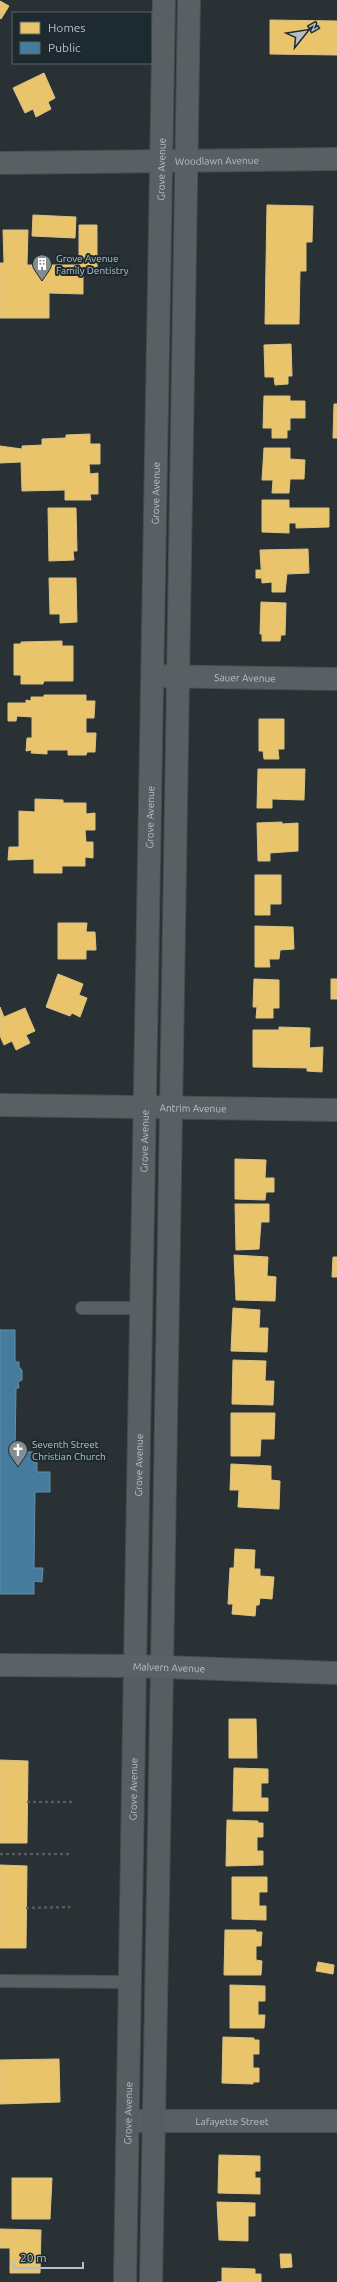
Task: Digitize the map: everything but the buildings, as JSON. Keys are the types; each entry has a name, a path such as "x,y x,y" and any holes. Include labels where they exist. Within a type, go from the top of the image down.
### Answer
{"main road":[{"name":"Malvern Avenue","path":"0,1665 135,1666 337,1673"},
{"name":"Grove Avenue","path":"124,2282 128,2121 128,1982 135,1666"},
{"path":"151,2282 162,1667"}],"street":[{"name":"Grove Avenue","path":"135,1666 146,1107 164,0"},
{"path":"162,1667 190,0"},
{"name":"Woodlawn Avenue","path":"0,163 337,159"},
{"name":"Sauer Avenue","path":"153,676 337,679"},
{"name":"Antrim Avenue","path":"0,1105 337,1110"},
{"name":"Lafayette Street","path":"128,2121 337,2121"}],"lane":[{"path":"82,1308 142,1308"},
{"path":"0,1981 128,1982"}],"path":[{"path":"28,1802 73,1802"},
{"path":"0,1854 72,1854"},
{"path":"26,1908 70,1907"}],"place":[{"name":"Grove Avenue Family Dentistry","path":"42,281"},
{"name":"Seventh Street Christian Church","path":"18,1467"}]}
